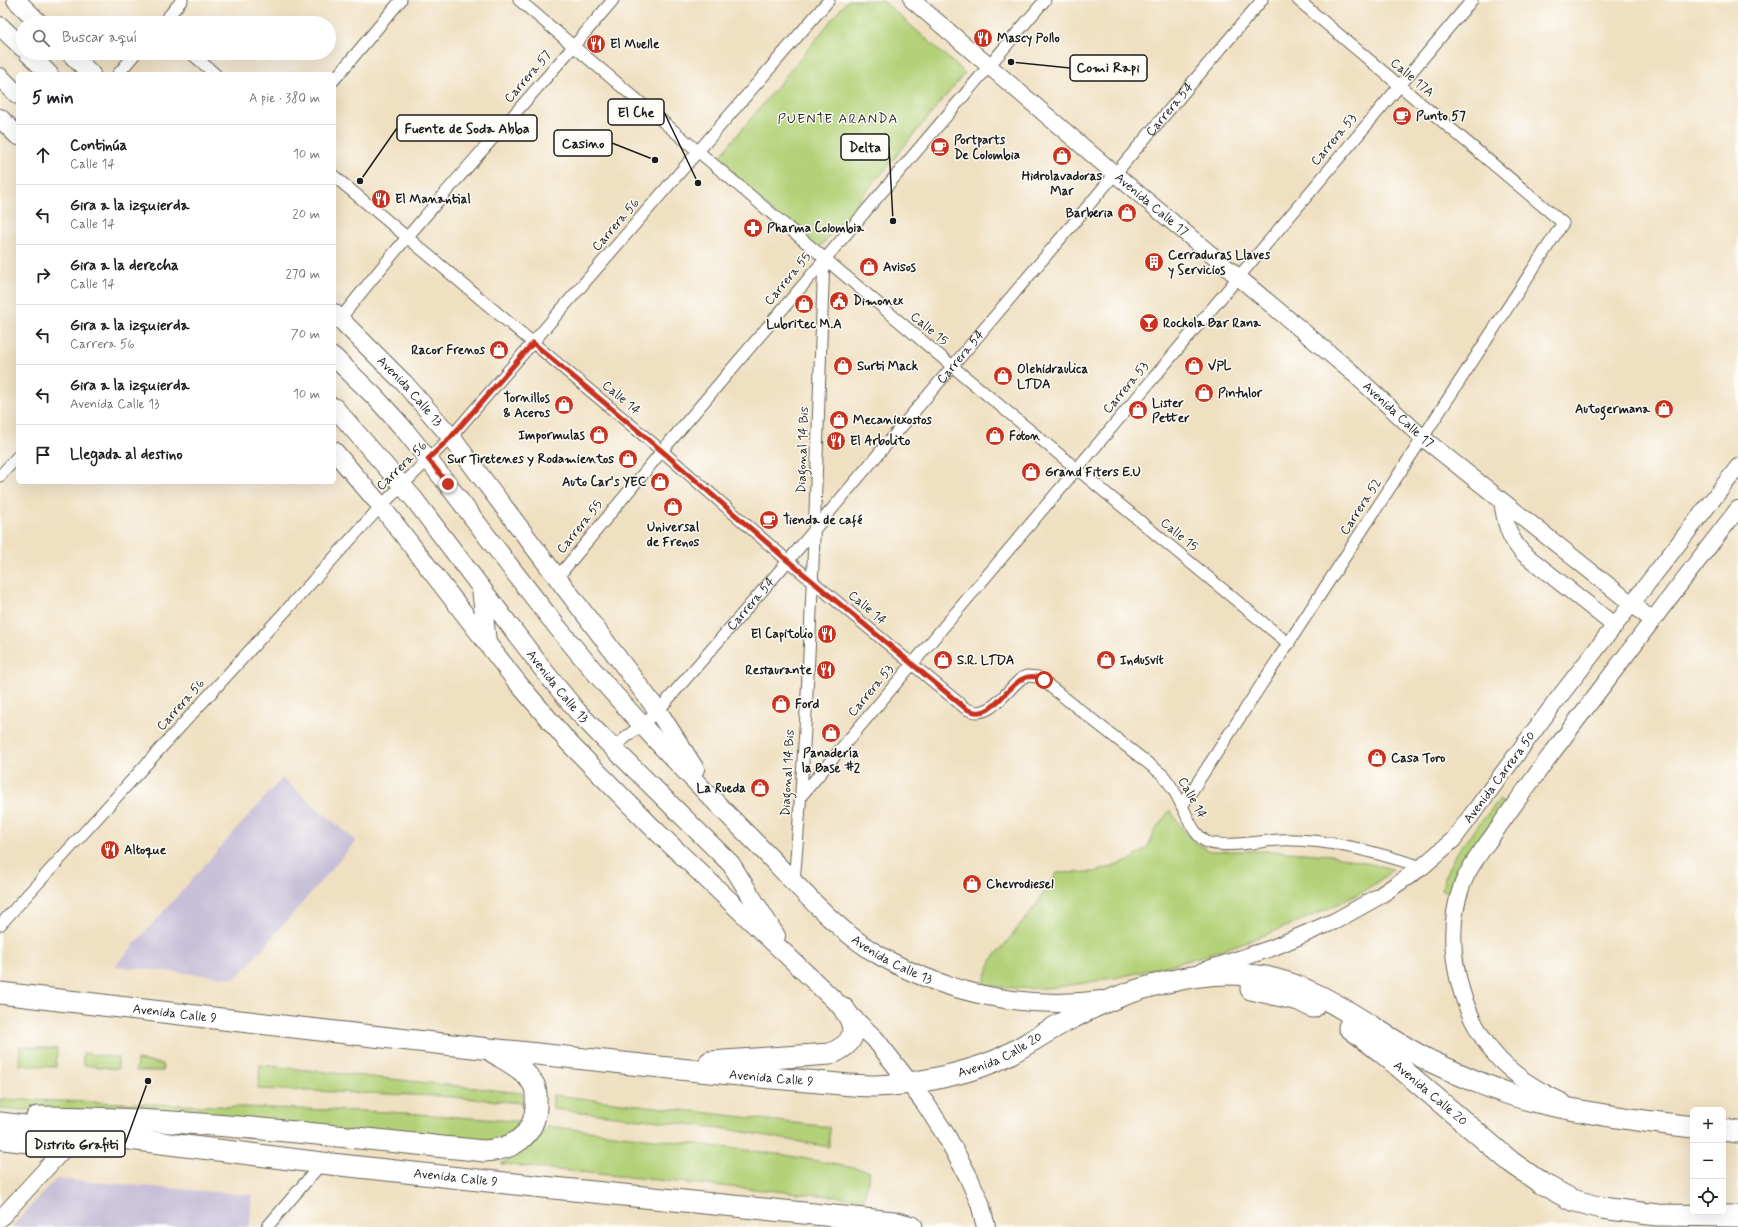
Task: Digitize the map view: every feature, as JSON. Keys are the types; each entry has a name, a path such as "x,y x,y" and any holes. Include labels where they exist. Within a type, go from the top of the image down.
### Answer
{"highway":[{"name":"Avenida Calle 20","path":"875,1086 957,1074 992,1062 1022,1048 1066,1020 1090,1008 1175,980 1227,973 1258,976 1290,982 1341,1008 1428,1059 1475,1081 1533,1101 1599,1114 1690,1127"},
{"name":"Avenida Calle 20","path":"1117,998 1200,986 1232,986 1299,1000 1328,1013 1354,1030 1511,1162 1541,1183 1572,1200 1602,1208 1658,1215 1738,1216"},
{"name":"Avenida Calle 9","path":"0,993 646,1066 875,1086"},
{"path":"646,1066 830,1054 848,1044 852,1037 854,1030 852,1023 844,1009"},
{"path":"0,1117 127,1119 272,1130 484,1151 498,1150 510,1146 528,1131 534,1122 536,1114 536,1095 534,1085 524,1073 487,1049"},
{"name":"Avenida Calle 9","path":"0,1123 322,1163 894,1222 912,1227"},
{"path":"1726,1130 1738,1132"}],"main road":[{"path":"16,0 32,16"},
{"name":"Avenida Calle 17","path":"912,0 1115,174 1354,374 1423,438 1652,620"},
{"path":"0,26 16,41"},
{"path":"35,60 47,72"},
{"path":"77,60 89,72"},
{"path":"0,77 16,93"},
{"path":"0,118 16,134"},
{"name":"Avenida Calle 13","path":"337,316 404,384 451,437 658,711 718,805"},
{"name":"Avenida Calle 13","path":"336,359 376,398 428,459 562,633 641,724 794,882 834,922 857,941 904,968 939,982 993,998 1025,1002 1080,1003 1117,998"},
{"name":"Avenida Calle 13","path":"336,409 402,486 556,686 613,748 731,864 789,957"},
{"name":"Avenida Calle 13","path":"336,453 381,506 517,682 588,763 652,827 875,1039 909,1082 947,1137 965,1170 980,1203 986,1227"},
{"name":"Avenida Carrera 50","path":"1175,980 1272,948 1335,921 1378,896 1422,867 1453,840 1615,626 1738,467"},
{"path":"1502,501 1508,532 1516,547 1615,626"},
{"path":"1652,620 1738,509"},
{"path":"481,587 487,642"},
{"name":"Avenida Calle 20","path":"1599,1114 1575,1107 1545,1094 1508,1067 1493,1052 1480,1034 1472,1018 1458,979 1454,959 1453,936 1457,904 1467,873 1520,796 1652,620"},
{"path":"0,1219 64,1149 89,1135"},
{"path":"0,1141 64,1149"}],"street":[{"path":"169,16 182,0"},
{"path":"336,78 401,0"},
{"name":"Calle 15","path":"519,0 824,259 1289,644"},
{"name":"Carrera 57","path":"337,316 574,47 613,0"},
{"name":"Carrera 56","path":"0,925 381,506 451,437 829,0"},
{"name":"Carrera 55","path":"557,578 824,259 1045,0"},
{"name":"Carrera 54","path":"613,748 658,711 814,531 1262,0"},
{"name":"Calle 17A","path":"1298,0 1563,223"},
{"name":"Carrera 53","path":"802,795 1472,0"},
{"path":"120,72 130,60"},
{"path":"199,60 213,72"},
{"name":"Calle 14","path":"336,178 662,451 788,561 965,708 976,713 982,713 992,707 1022,678 1027,676 1038,677 1163,775 1182,806 1197,835 1207,842 1220,845 1278,840 1320,842 1370,851 1422,867"},
{"name":"Carrera 52","path":"1182,806 1563,223"},
{"name":"Diagonal 14 Bis","path":"794,882 802,795 812,581 824,259"},
{"path":"0,476 16,458"},
{"path":"267,1227 322,1163"}],"shaded area":[{"path":"282,778 356,841 244,970 234,978 115,966"},
{"path":"56,1179 252,1195 250,1225 248,1227 12,1227"}],"green space":[{"path":"848,0 882,0 965,73 817,251 716,161"},
{"path":"1499,800 1505,804 1468,858 1451,893 1441,890 1448,869 1456,853"},
{"path":"1170,810 1183,830 1193,841 1210,851 1271,851 1332,855 1393,869 1367,889 1318,913 1253,939 1185,961 1116,977 1039,989 983,985 991,961 1032,911 1057,873 1095,872 1129,861 1147,848 1156,829"},
{"path":"20,1046 57,1049 56,1067 19,1065"},
{"path":"83,1053 118,1058 118,1069 83,1065"},
{"path":"137,1060 163,1064 163,1071 136,1071"},
{"path":"260,1065 522,1093 524,1103 438,1096 258,1089"},
{"path":"553,1095 829,1127 829,1147 721,1128 553,1109"},
{"path":"0,1099 391,1112 525,1122 515,1131 506,1136 496,1140 483,1142 157,1116 0,1109"},
{"path":"548,1126 785,1155 870,1171 864,1199 501,1164 527,1147 538,1138"}],"place":[{"name":"Mascy Pollo","path":"983,38"},
{"name":"El Muelle","path":"596,44"},
{"name":"Comi Rapi","path":"1011,62"},
{"name":"Punto 57","path":"1402,116"},
{"name":"Portparts De Colombia","path":"940,147"},
{"name":"Hidrolavadoras Mar","path":"1062,156"},
{"name":"Casino","path":"655,160"},
{"name":"Fuente de Soda Abba","path":"360,181"},
{"name":"El Che","path":"698,183"},
{"name":"El Manantial","path":"381,199"},
{"name":"Barberia","path":"1127,213"},
{"name":"Delta","path":"893,221"},
{"name":"Pharma Colombia","path":"753,228"},
{"name":"Cerraduras Llaves y Servicios","path":"1154,262"},
{"name":"Avisos","path":"869,267"},
{"name":"Dimonex","path":"839,301"},
{"name":"Lubritec M.A","path":"804,304"},
{"name":"Rockola Bar Rana","path":"1149,323"},
{"name":"Racor Frenos","path":"499,350"},
{"name":"Surti Mack","path":"843,366"},
{"name":"VPL","path":"1194,366"},
{"name":"Olehidraulica LTDA","path":"1003,376"},
{"name":"Pintulor","path":"1204,393"},
{"name":"Tornillos & Aceros","path":"564,405"},
{"name":"Autogermana","path":"1664,409"},
{"name":"Lister Petter","path":"1138,410"},
{"name":"Mecaniexostos","path":"839,420"},
{"name":"Impormulas","path":"599,435"},
{"name":"Foton","path":"995,436"},
{"name":"El Arbolito","path":"836,441"},
{"name":"Sur Tiretenes y Rodamientos","path":"628,459"},
{"name":"Grand Fiters E.U","path":"1031,472"},
{"name":"Auto Car's YEC","path":"660,482"},
{"name":"Universal de Frenos","path":"673,507"},
{"name":"Tienda de café","path":"769,520"},
{"name":"El Capitolio","path":"827,634"},
{"name":"S.R. LTDA","path":"943,660"},
{"name":"Indusvit","path":"1106,660"},
{"name":"Restaurante","path":"826,670"},
{"name":"Ford","path":"781,704"},
{"name":"Panadería la Base #2","path":"831,733"},
{"name":"Casa Toro","path":"1377,758"},
{"name":"La Rueda","path":"760,788"},
{"name":"Altoque","path":"110,850"},
{"name":"Chevrodiesel","path":"972,884"},
{"name":"Distrito Grafiti","path":"148,1081"}],"district":[{"name":"PUENTE ARANDA","path":"838,119"}],"route":[{"path":"448,484 428,459 451,437 533,343 662,451 788,561 970,712 982,713 987,711 1022,678 1033,676 1044,680"}]}
